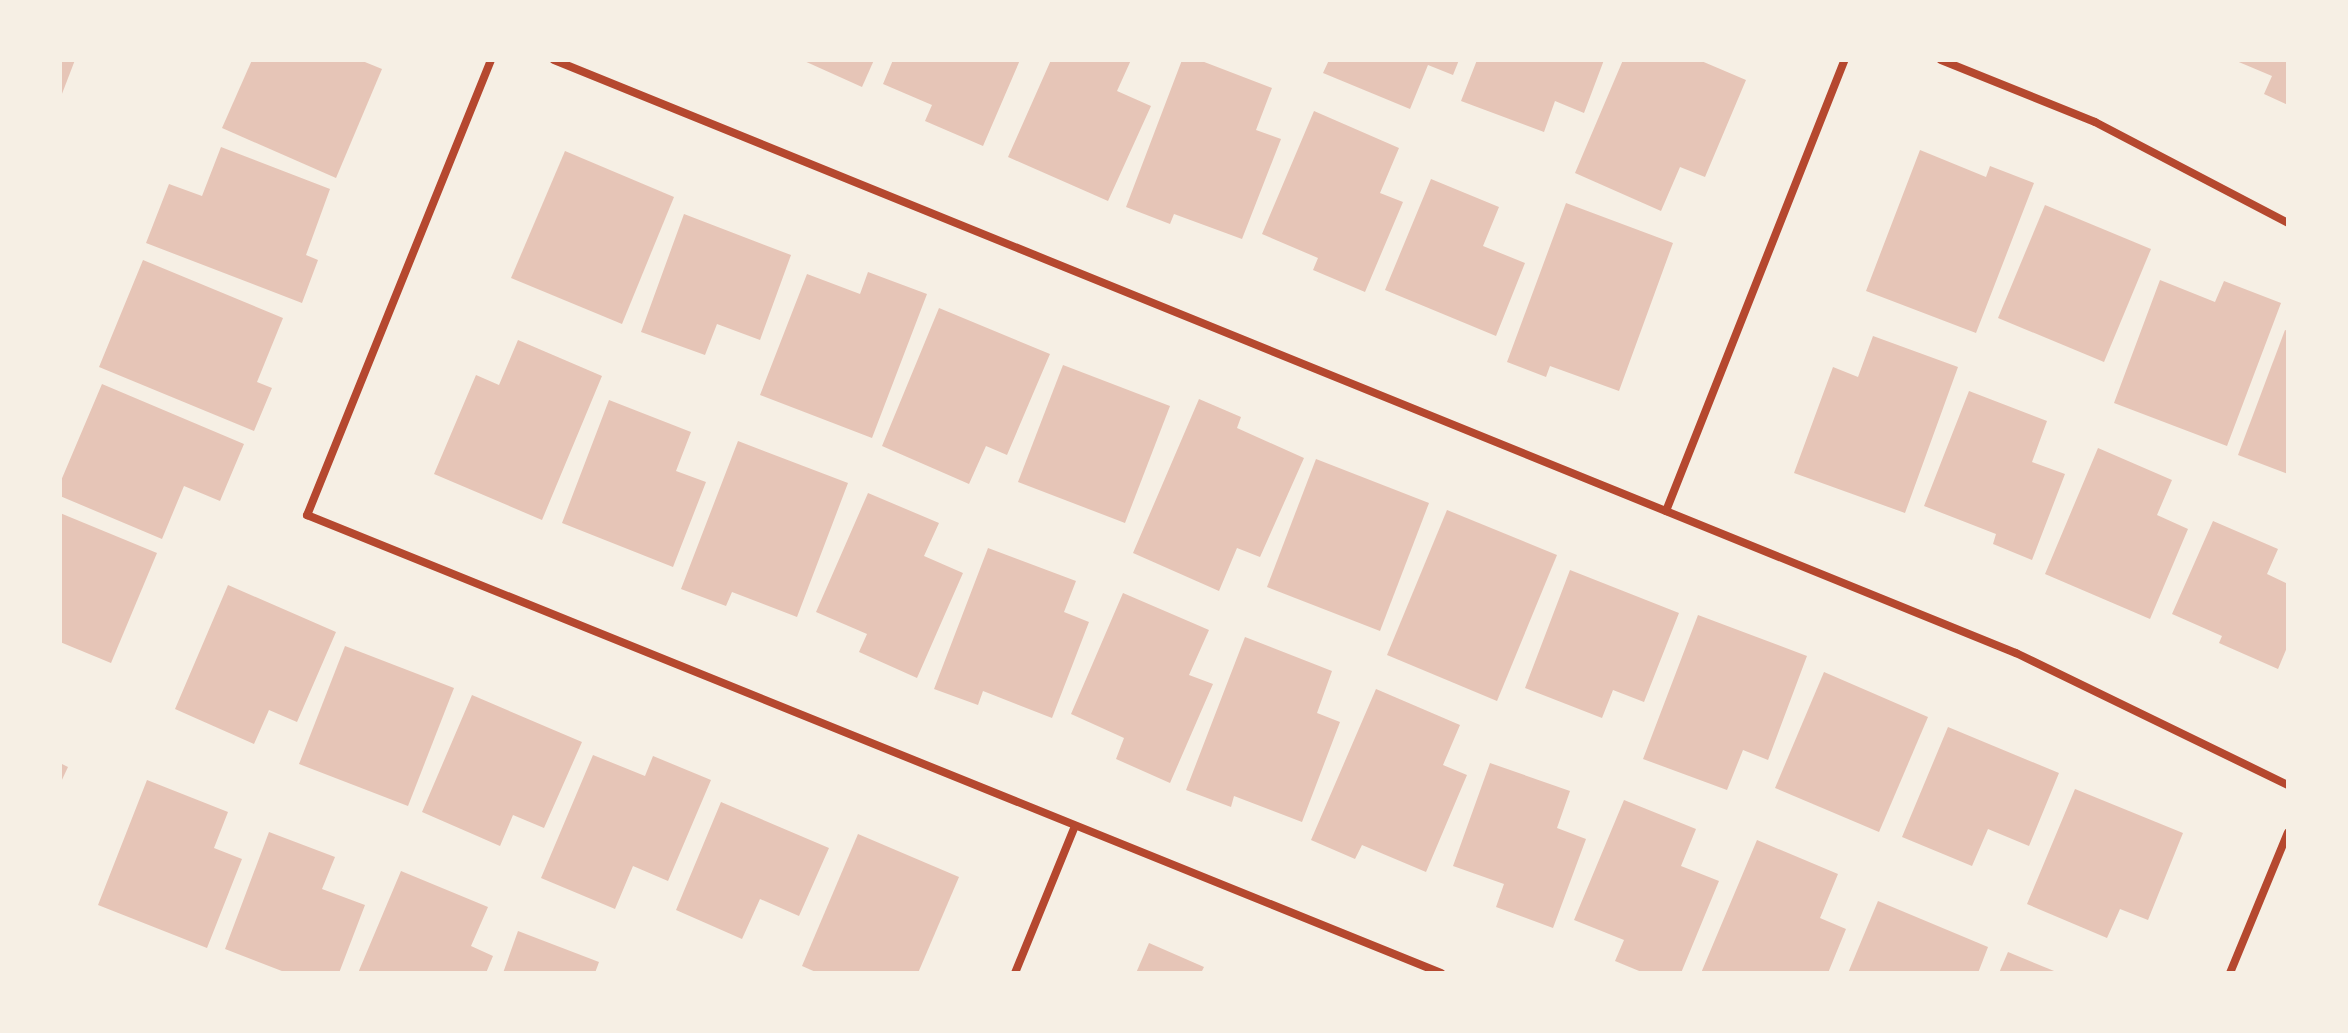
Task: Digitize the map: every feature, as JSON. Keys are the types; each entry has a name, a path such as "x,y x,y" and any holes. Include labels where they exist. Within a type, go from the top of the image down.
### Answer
{"street":[{"path":"491,60 307,515 1441,973"},
{"path":"554,60 2016,653 2288,785"},
{"path":"1666,511 1845,60"},
{"path":"1941,60 2095,122 2288,223"},
{"path":"1015,973 1075,826"},
{"path":"2230,973 2288,832"}],"building":[{"path":"60,60 75,60 60,99"},
{"path":"252,60 360,60 382,69 336,178 222,128"},
{"path":"802,60 874,60 862,87"},
{"path":"893,60 1020,60 983,146 925,121 932,105 883,84"},
{"path":"1051,60 1131,60 1117,91 1151,106 1108,201 1008,157"},
{"path":"1182,60 1199,60 1272,88 1256,130 1281,139 1242,239 1174,214 1170,224 1126,207"},
{"path":"1329,60 1459,60 1453,75 1428,65 1410,109 1323,73"},
{"path":"1477,60 1604,60 1584,113 1555,101 1544,132 1461,101"},
{"path":"1623,60 1699,60 1746,80 1705,177 1680,167 1661,211 1575,173"},
{"path":"2234,60 2288,60 2288,105 2264,94 2272,76"},
{"path":"1314,111 1399,148 1380,193 1403,202 1365,292 1313,270 1318,258 1262,234"},
{"path":"221,147 330,189 306,255 318,260 302,303 146,243 169,184 202,196"},
{"path":"1920,150 1986,177 1990,166 2034,183 1976,333 1866,291"},
{"path":"565,151 674,197 622,324 511,278"},
{"path":"1431,179 1499,207 1483,246 1525,263 1496,336 1385,290"},
{"path":"1566,203 1673,243 1619,391 1550,366 1546,377 1507,362"},
{"path":"2045,205 2151,249 2104,362 1998,318"},
{"path":"684,214 791,255 760,340 717,324 705,355 641,332"},
{"path":"143,260 283,318 257,382 272,388 254,431 99,367"},
{"path":"868,272 927,294 872,438 760,395 807,274 860,294"},
{"path":"2160,280 2215,302 2224,281 2281,303 2227,446 2114,403"},
{"path":"939,308 1050,354 1007,455 986,446 969,484 882,446"},
{"path":"2285,330 2288,331 2288,474 2238,455"},
{"path":"1873,336 1958,367 1905,513 1794,473 1833,367 1858,377"},
{"path":"518,340 602,376 542,520 434,474 476,375 499,385"},
{"path":"1063,365 1170,406 1125,523 1018,482"},
{"path":"102,384 244,444 220,501 184,486 162,539 60,496 60,483"},
{"path":"1969,391 2047,421 2032,462 2065,474 2032,560 1993,544 1996,534 1924,506"},
{"path":"1199,399 1241,417 1237,428 1304,458 1260,557 1237,548 1219,591 1133,553"},
{"path":"609,400 691,432 676,471 706,482 673,567 562,523"},
{"path":"738,441 848,483 797,617 732,592 726,606 681,589"},
{"path":"2098,448 2172,480 2157,515 2188,529 2150,619 2045,574"},
{"path":"1316,459 1429,503 1380,631 1267,587"},
{"path":"868,493 939,523 924,556 963,573 917,678 859,652 867,634 816,612"},
{"path":"1447,510 1557,555 1497,701 1387,655"},
{"path":"60,513 157,553 111,663 60,642"},
{"path":"2213,521 2278,549 2267,574 2288,584 2288,645 2278,669 2219,643 2222,636 2172,614"},
{"path":"988,548 1076,581 1064,612 1089,622 1052,718 983,691 978,705 934,689"},
{"path":"1570,570 1679,613 1644,702 1613,690 1602,718 1525,688"},
{"path":"228,585 336,632 297,722 269,710 254,744 175,709"},
{"path":"1123,593 1209,630 1189,675 1213,684 1170,783 1116,759 1124,738 1071,714"},
{"path":"1698,615 1807,656 1768,760 1743,750 1727,790 1643,759"},
{"path":"1245,637 1332,671 1317,713 1340,722 1302,822 1234,796 1231,807 1186,790"},
{"path":"345,646 454,688 408,806 299,764"},
{"path":"1824,672 1928,717 1879,832 1775,788"},
{"path":"1376,689 1460,725 1443,765 1467,775 1426,872 1362,845 1355,859 1311,840"},
{"path":"472,695 582,742 544,828 513,815 500,846 422,812"},
{"path":"1948,727 2059,773 2029,846 1988,829 1972,866 1902,837"},
{"path":"593,755 645,776 653,756 711,780 668,881 633,866 615,909 541,878"},
{"path":"60,763 68,767 60,784"},
{"path":"1490,763 1570,791 1557,828 1586,839 1553,928 1496,907 1504,884 1453,866"},
{"path":"147,780 228,812 214,848 242,859 207,948 98,905"},
{"path":"2075,789 2183,833 2148,920 2120,909 2107,938 2027,904"},
{"path":"1624,800 1696,829 1681,866 1719,881 1681,973 1644,973 1615,961 1624,940 1574,920"},
{"path":"721,802 829,848 799,916 760,899 742,939 676,910"},
{"path":"269,832 335,857 322,889 365,905 339,973 287,973 225,949"},
{"path":"858,834 959,877 918,973 818,973 802,966"},
{"path":"1757,840 1838,874 1820,918 1846,929 1828,973 1701,973"},
{"path":"401,871 488,907 471,946 493,956 486,973 358,973"},
{"path":"1878,901 1988,947 1978,973 1848,973"},
{"path":"518,931 599,962 595,973 503,973"},
{"path":"1149,943 1204,967 1201,973 1136,973"},
{"path":"2008,952 2059,973 1999,973"}]}
